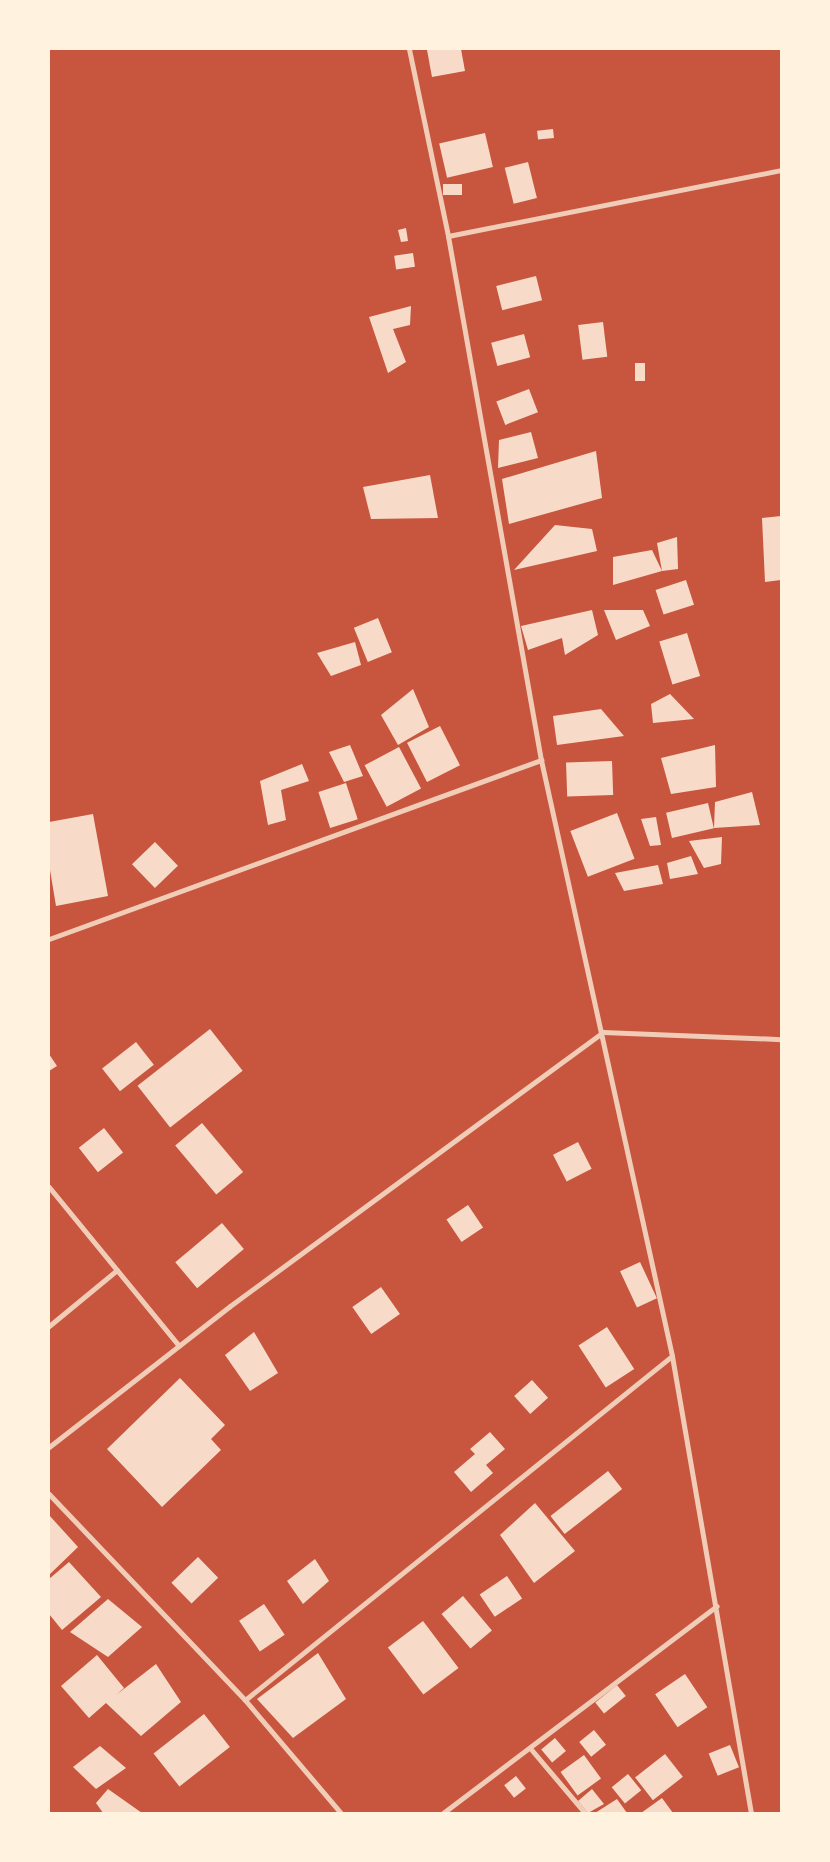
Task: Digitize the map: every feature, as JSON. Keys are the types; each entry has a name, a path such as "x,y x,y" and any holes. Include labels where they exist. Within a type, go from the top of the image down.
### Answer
{"street":[{"path":"409,49 448,236 541,760 603,1032 672,1356 717,1606 751,1813"},
{"path":"448,236 781,170"},
{"path":"49,938 541,760"},
{"path":"49,1447 179,1346 603,1032 781,1039"},
{"path":"49,1187 179,1346"},
{"path":"49,1326 117,1270"},
{"path":"246,1700 672,1356"},
{"path":"49,1494 246,1700 341,1813"},
{"path":"443,1813 717,1606"},
{"path":"530,1748 585,1813"}],"building":[{"path":"461,49 465,71 432,77 427,50"},
{"path":"553,129 554,138 538,140 537,131"},
{"path":"485,133 493,167 447,178 439,144"},
{"path":"528,162 537,198 514,204 505,168"},
{"path":"443,184 462,184 462,195 443,195"},
{"path":"406,228 408,241 401,242 398,230"},
{"path":"413,253 415,267 396,270 394,256"},
{"path":"536,276 542,300 502,310 496,286"},
{"path":"411,306 410,325 393,329 406,362 388,373 369,317"},
{"path":"603,322 607,357 582,360 578,325"},
{"path":"524,334 530,357 497,366 491,343"},
{"path":"635,363 645,363 645,381 635,381"},
{"path":"529,389 538,412 505,425 496,402"},
{"path":"531,432 538,458 498,468 499,440"},
{"path":"596,451 602,498 509,524 502,479"},
{"path":"430,475 438,518 371,519 363,487"},
{"path":"781,516 781,580 765,582 762,518"},
{"path":"555,525 592,529 597,551 514,570"},
{"path":"677,537 678,569 662,571 657,543"},
{"path":"652,550 662,571 613,585 613,557"},
{"path":"686,580 694,605 664,615 656,590"},
{"path":"592,610 598,635 565,655 562,638 528,650 521,626"},
{"path":"604,610 643,610 650,626 616,640"},
{"path":"378,618 392,652 368,662 354,628"},
{"path":"687,633 700,676 672,685 659,641"},
{"path":"355,642 361,665 331,676 317,653"},
{"path":"413,689 429,727 398,745 381,715"},
{"path":"670,694 694,719 653,723 651,704"},
{"path":"601,709 624,736 557,745 553,716"},
{"path":"440,726 460,765 427,782 407,743"},
{"path":"350,745 363,776 344,782 329,752"},
{"path":"715,745 716,787 671,794 661,758"},
{"path":"399,747 421,788 387,807 365,765"},
{"path":"612,761 613,795 567,797 566,763"},
{"path":"302,764 309,781 281,790 286,820 268,825 260,781"},
{"path":"346,783 358,819 330,828 318,792"},
{"path":"752,792 760,825 714,828 715,802"},
{"path":"708,803 714,828 672,838 666,813"},
{"path":"617,813 635,859 588,877 570,831"},
{"path":"93,814 108,896 56,906 49,864 49,822"},
{"path":"656,817 661,845 650,846 641,819"},
{"path":"722,837 721,864 704,868 689,841"},
{"path":"155,842 178,866 155,888 132,864"},
{"path":"691,856 698,874 670,879 667,863"},
{"path":"658,865 663,884 624,891 615,873"},
{"path":"210,1029 243,1071 170,1127 138,1086"},
{"path":"136,1042 154,1065 120,1091 102,1068"},
{"path":"49,1054 57,1066 49,1071"},
{"path":"202,1123 243,1172 216,1195 175,1145"},
{"path":"104,1128 123,1152 98,1172 79,1148"},
{"path":"578,1142 592,1169 567,1181 553,1155"},
{"path":"468,1205 483,1227 462,1242 446,1220"},
{"path":"222,1223 244,1249 197,1288 175,1262"},
{"path":"640,1262 657,1298 637,1308 620,1271"},
{"path":"381,1287 400,1314 371,1334 352,1307"},
{"path":"607,1327 634,1369 606,1387 578,1346"},
{"path":"254,1332 278,1373 250,1391 225,1355"},
{"path":"180,1378 225,1425 211,1439 221,1450 162,1507 107,1449"},
{"path":"532,1380 548,1398 530,1414 514,1396"},
{"path":"490,1432 505,1449 486,1465 493,1473 471,1492 454,1472 475,1454 470,1449"},
{"path":"608,1471 622,1489 565,1534 550,1516"},
{"path":"535,1503 575,1551 534,1583 500,1535"},
{"path":"49,1515 78,1547 49,1575"},
{"path":"198,1557 218,1578 192,1604 171,1583"},
{"path":"315,1559 329,1581 303,1604 287,1581"},
{"path":"69,1562 101,1597 62,1630 49,1614 49,1579"},
{"path":"507,1576 522,1598 495,1617 480,1594"},
{"path":"463,1596 492,1630 470,1648 442,1614"},
{"path":"108,1599 142,1627 108,1657 70,1632"},
{"path":"264,1604 285,1635 260,1651 239,1621"},
{"path":"423,1621 459,1668 423,1695 388,1647"},
{"path":"318,1653 346,1699 293,1738 257,1699"},
{"path":"97,1655 124,1688 116,1695 156,1664 181,1702 141,1736 106,1703 89,1718 61,1686"},
{"path":"685,1674 707,1707 678,1727 655,1694"},
{"path":"617,1685 626,1696 604,1714 595,1703"},
{"path":"204,1714 230,1747 179,1786 154,1753"},
{"path":"594,1730 606,1745 591,1757 579,1742"},
{"path":"555,1738 566,1751 552,1763 541,1750"},
{"path":"730,1745 739,1767 718,1776 709,1754"},
{"path":"100,1746 126,1768 96,1789 73,1767"},
{"path":"665,1754 683,1777 653,1800 635,1777"},
{"path":"584,1755 601,1778 578,1796 561,1772"},
{"path":"628,1774 641,1790 625,1804 612,1787"},
{"path":"516,1776 526,1789 514,1798 504,1785"},
{"path":"108,1789 142,1813 103,1813 96,1803"},
{"path":"592,1789 604,1804 588,1813 578,1801"},
{"path":"662,1798 673,1813 641,1813"},
{"path":"617,1799 627,1813 595,1813"}]}
